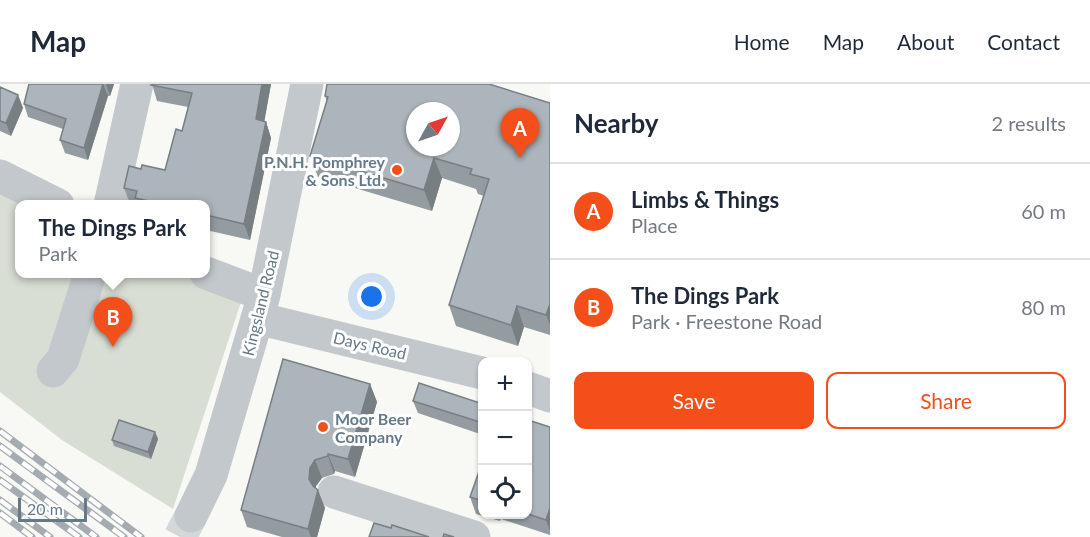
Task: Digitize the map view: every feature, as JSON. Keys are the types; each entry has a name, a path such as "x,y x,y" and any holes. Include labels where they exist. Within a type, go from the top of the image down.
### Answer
{"street":[{"path":"111,200 137,84"},
{"name":"Kingsland Road","path":"191,516 211,475 261,307 307,84"},
{"path":"0,176 50,200"},
{"name":"Days Road","path":"210,275 261,307 478,372"},
{"path":"53,371 63,359 88,278"},
{"path":"532,389 550,396"},
{"path":"334,492 474,537"}],"shaded area":[{"path":"0,189 25,200 15,200 15,278 190,278 241,302 173,509 62,440 0,392"}],"building":[{"path":"29,84 103,84 84,148 60,140 66,119 24,104"},
{"path":"262,84 256,119 266,122 244,224 210,216 210,200 144,200 135,198 137,191 124,188 129,166 141,169 142,165 165,170 176,129 182,131 192,93 151,85"},
{"path":"327,84 489,84 550,103 550,304 546,315 517,306 511,325 449,305 489,179 470,174 472,169 434,158 424,190 310,156 328,97 325,96"},
{"path":"0,87 18,95 6,123 0,121"},
{"path":"283,359 370,384 348,459 328,454 328,456 315,460 310,468 309,479 318,490 308,529 241,510"},
{"path":"419,383 478,402 478,421 413,401"},
{"path":"119,420 155,432 148,452 112,440"},
{"path":"532,421 550,427 550,508 546,520 532,515"},
{"path":"478,474 478,499 470,497"},
{"path":"374,523 391,528 392,525 429,537 369,537"}],"tunnel":[{"path":"180,537 191,516"}],"railway":[{"path":"0,431 141,537"},
{"path":"0,446 124,537"},
{"path":"0,466 96,537"},
{"path":"0,480 79,537"},
{"path":"0,500 50,537"},
{"path":"0,513 32,537"}],"place":[{"name":"Limbs & Things","path":"520,158"},
{"name":"P.N.H. Pomphrey & Sons Ltd.","path":"397,170"},
{"name":"The Dings Park","path":"113,347"},
{"name":"Moor Beer Company","path":"323,427"}]}
